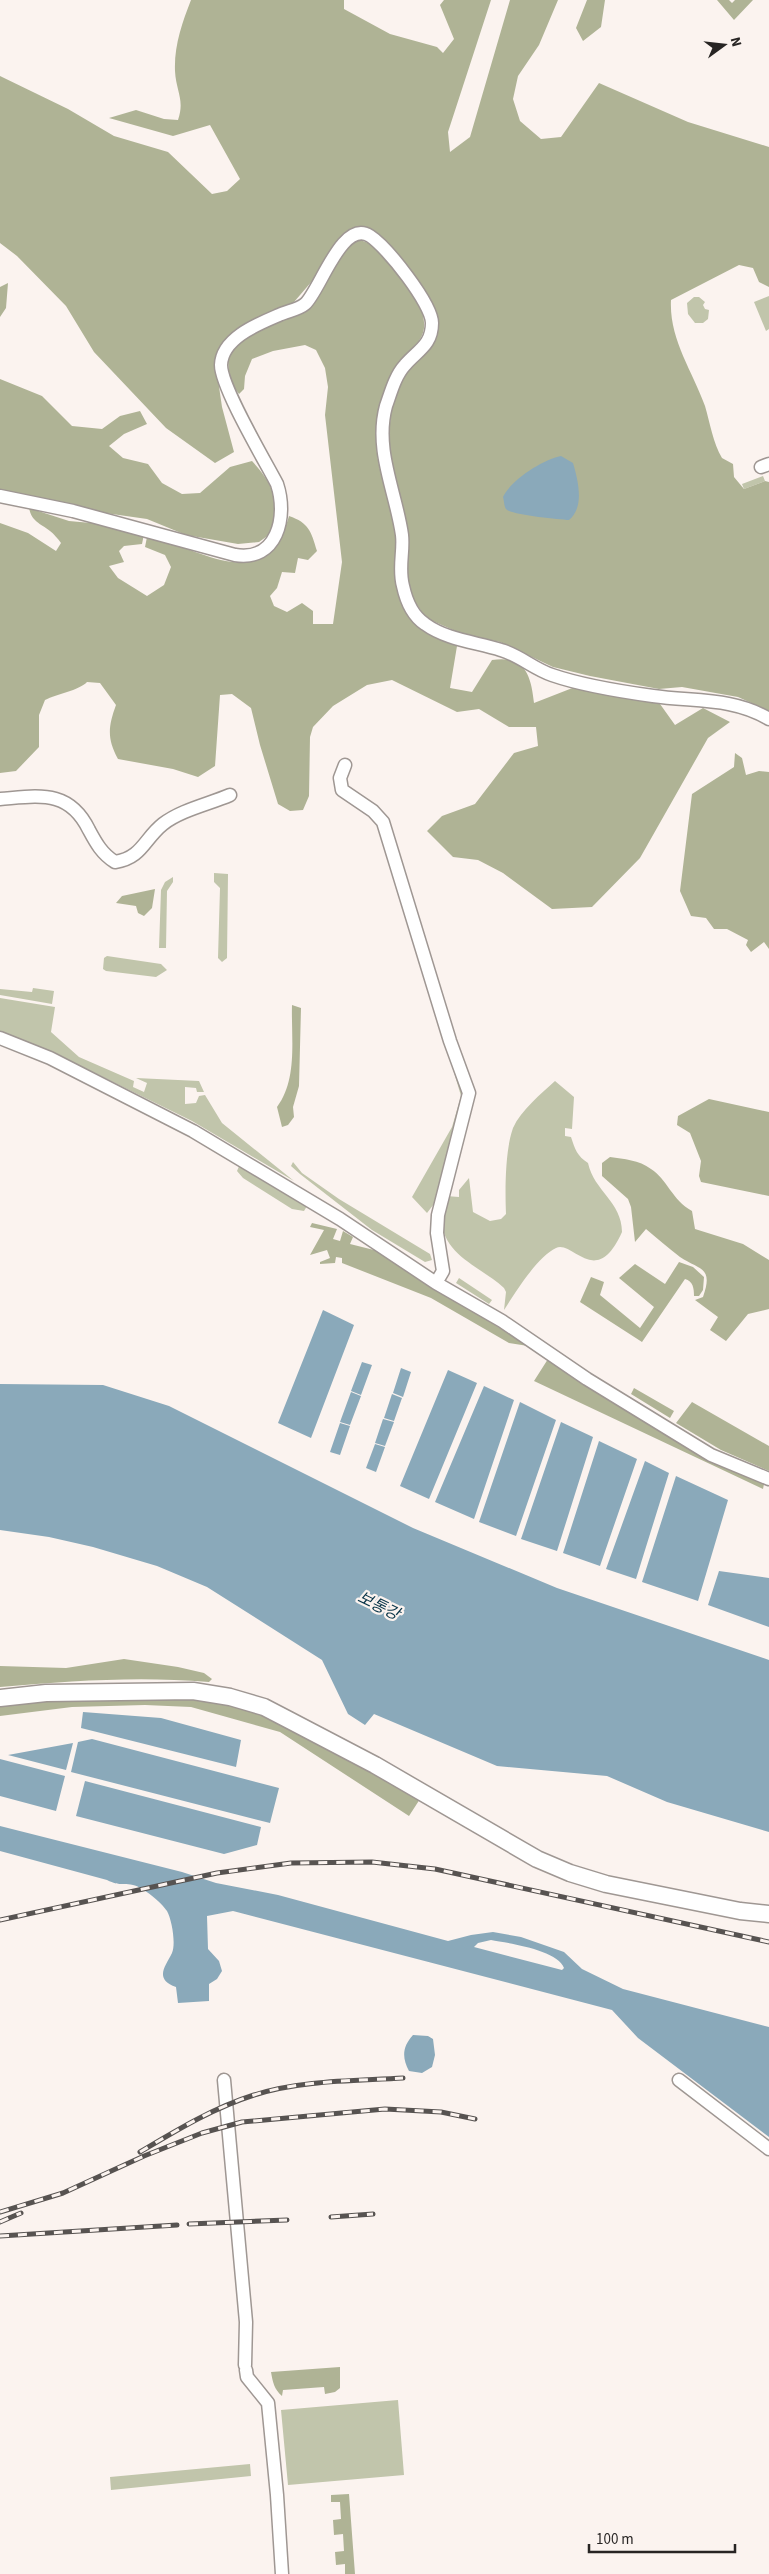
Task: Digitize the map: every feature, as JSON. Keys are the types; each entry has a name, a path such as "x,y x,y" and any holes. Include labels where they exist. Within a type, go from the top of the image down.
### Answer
{"main road":[{"path":"0,1698 46,1693 193,1690 230,1696 264,1707 375,1765 530,1855 570,1873 606,1884 740,1911 769,1914"}],"street":[{"path":"0,496 73,511 234,555 244,556 260,552 274,541 281,514 282,498 277,484 230,392 221,365 224,354 246,330 304,305 344,242 359,234 368,234 382,246 424,301 432,321 427,345 405,365 398,375 385,410 382,435 383,454 402,534 400,568 402,582 414,612 425,624 448,636 503,650 552,675 654,696 720,701 755,710 769,718"},
{"path":"345,765 340,778 342,790 373,811 383,822 448,1032 469,1093 438,1215 437,1233 443,1270 436,1283"},
{"path":"0,799 39,796 59,799 70,804 84,819 97,846 106,857 115,862 131,858 162,824 176,816 230,795"},
{"path":"0,1038 50,1058 170,1118 340,1219 436,1283 502,1321 587,1379 712,1455 769,1479"},
{"path":"224,2080 246,2313 247,2377 268,2403 282,2574"},
{"path":"679,2080 769,2149"}],"green space":[{"path":"191,0 344,0 344,9 390,34 437,47 443,53 454,39 440,5 444,0 491,0 448,132 450,152 470,137 510,0 558,0 539,45 518,76 513,99 520,121 541,139 561,137 599,83 688,122 769,147 769,287 759,282 753,268 739,265 671,300 671,314 677,341 705,406 714,439 722,458 733,464 734,477 744,489 765,481 769,482 769,711 738,697 682,687 659,689 553,667 500,642 462,634 426,618 413,599 406,580 389,443 394,401 401,381 432,344 432,304 357,229 294,302 232,333 215,359 222,407 234,452 215,463 166,428 94,352 66,306 17,256 0,243 0,76 68,109 114,136 168,152 212,194 227,191 240,179 210,125 173,136 109,118 136,110 164,119 178,120 181,107 175,62 177,44"},
{"path":"587,0 605,0 601,27 583,41 576,28"},
{"path":"717,0 729,0 732,3 735,0 753,0 734,20"},
{"path":"357,240 366,242 374,247 391,265 419,304 423,318 424,329 421,337 397,366 392,376 387,390 376,446 380,471 397,536 395,572 399,593 403,606 413,623 424,632 457,646 450,688 472,692 492,660 503,659 519,664 524,669 531,684 534,703 575,687 660,704 675,725 703,708 730,722 708,738 640,858 592,907 552,909 503,873 478,860 453,857 427,831 442,816 475,804 514,753 538,746 536,727 509,727 479,709 457,712 392,680 367,685 333,706 313,727 310,737 309,796 303,810 290,811 278,804 251,708 232,694 220,695 215,766 198,777 173,769 118,759 110,739 111,720 116,705 100,683 87,682 84,685 45,700 39,715 39,747 16,771 0,773 0,523 28,533 56,551 61,543 51,532 34,519 29,508 69,521 102,524 144,534 142,544 124,546 119,551 124,562 109,566 118,578 147,596 164,585 171,567 165,555 145,547 147,537 158,538 217,559 235,562 252,561 267,554 279,540 289,516 305,525 313,538 317,551 308,560 298,558 295,573 282,572 277,588 270,596 274,606 287,612 302,603 313,611 313,624 333,624 342,562 325,415 328,387 325,368 316,350 305,345 273,351 252,359 245,376 244,389 239,394 233,385 230,375 228,354 249,333 300,310 349,244"},
{"path":"8,283 6,308 0,317 0,287"},
{"path":"769,296 769,329 766,331 754,302"},
{"path":"694,297 699,297 705,302 703,305 705,309 709,310 708,319 703,323 695,323 688,314 687,303"},
{"path":"0,379 42,396 72,426 102,429 120,416 140,411 147,424 124,434 109,446 123,458 148,464 162,483 182,494 200,493 230,467 252,461 266,478 273,493 275,510 273,532 259,542 238,544 186,535 147,519 91,511 0,490"},
{"path":"763,476 765,481 744,489 742,484"},
{"path":"735,753 742,758 746,775 759,771 769,772 769,949 764,942 751,952 746,945 748,940 727,929 714,929 706,918 691,916 680,891 692,794 734,767"},
{"path":"214,873 228,874 227,958 222,962 218,958 220,888 214,882"},
{"path":"173,877 173,882 167,891 166,948 159,948 161,890 165,882"},
{"path":"155,889 152,908 144,916 138,913 136,906 116,903 122,896"},
{"path":"107,956 161,964 167,970 156,977 106,971 103,969 104,958"},
{"path":"33,988 54,991 52,1004 0,995 0,989 32,992"},
{"path":"0,998 55,1007 51,1032 79,1057 134,1081 133,1087 144,1092 147,1083 136,1078 199,1081 204,1092 197,1092 196,1088 185,1087 185,1104 196,1103 199,1096 205,1095 222,1123 294,1181 192,1121 50,1051 0,1032"},
{"path":"292,1005 301,1008 299,1086 293,1107 294,1117 288,1125 282,1127 277,1107 284,1096 291,1071"},
{"path":"445,1042 465,1095 437,1200 427,1213 412,1197 452,1127 461,1096"},
{"path":"555,1081 574,1097 572,1129 565,1128 565,1136 571,1137 577,1152 588,1163 591,1173 618,1212 622,1232 612,1249 603,1258 586,1259 563,1247 556,1248 534,1267 504,1310 506,1292 504,1288 465,1260 449,1243 444,1232 442,1220 446,1196 459,1197 459,1190 469,1178 473,1212 490,1221 501,1219 506,1214 507,1159 513,1128 526,1109"},
{"path":"709,1099 769,1112 769,1196 701,1182 699,1176 701,1161 690,1133 677,1125 678,1116"},
{"path":"610,1157 636,1162 657,1173 679,1201 692,1211 695,1229 743,1244 769,1260 769,1309 748,1314 726,1341 710,1330 718,1317 695,1300 703,1297 707,1280 706,1274 699,1267 680,1257 646,1229 635,1242 631,1207 628,1199 602,1176 602,1163"},
{"path":"293,1162 302,1173 339,1199 430,1254 432,1260 425,1262 372,1230 300,1174 291,1166"},
{"path":"240,1164 307,1206 304,1211 292,1209 243,1178 237,1171"},
{"path":"312,1223 337,1229 333,1239 340,1241 343,1231 353,1237 350,1244 378,1251 528,1346 509,1343 431,1298 342,1263 342,1258 336,1257 335,1263 320,1264 320,1262 330,1258 327,1250 310,1255 324,1230 310,1227"},
{"path":"679,1262 693,1267 704,1277 703,1290 699,1296 694,1296 694,1290 690,1281 685,1279 642,1342 580,1302 591,1277 604,1282 600,1295 640,1328 654,1307 619,1278 635,1264 665,1284"},
{"path":"459,1278 492,1300 489,1304 456,1283"},
{"path":"548,1359 734,1471 764,1484 763,1489 534,1381"},
{"path":"634,1388 674,1411 670,1418 631,1394"},
{"path":"692,1402 769,1446 769,1471 721,1450 676,1423"},
{"path":"124,1659 178,1667 204,1673 212,1679 209,1682 155,1679 104,1680 0,1687 0,1666 66,1668"},
{"path":"197,1696 264,1712 420,1799 409,1816 280,1732 191,1707 145,1705 72,1707 0,1716 0,1705 45,1701"},
{"path":"340,2367 340,2388 335,2392 325,2394 324,2387 283,2390 282,2396 274,2386 271,2372"},
{"path":"398,2400 404,2475 288,2485 281,2410"},
{"path":"250,2464 251,2476 111,2490 110,2477"},
{"path":"349,2494 355,2574 345,2574 345,2564 336,2565 335,2552 344,2551 343,2534 334,2535 333,2520 341,2519 340,2502 331,2502 331,2495"}],"water":[{"path":"561,456 573,463 579,493 577,508 569,520 525,515 506,509 503,497 513,484 536,466"},
{"path":"323,1310 354,1325 311,1438 278,1423"},
{"path":"362,1362 372,1365 361,1395 351,1391"},
{"path":"401,1368 411,1372 403,1397 393,1393"},
{"path":"448,1370 477,1383 429,1499 400,1486"},
{"name":"보통강","path":"0,1384 103,1385 169,1406 413,1528 557,1588 769,1660 769,1832 667,1802 607,1776 497,1766 374,1714 365,1725 348,1714 322,1660 207,1587 157,1566 93,1547 49,1537 0,1530"},
{"path":"484,1386 514,1400 474,1519 435,1502"},
{"path":"351,1392 361,1396 350,1425 340,1422"},
{"path":"392,1394 402,1398 394,1421 384,1418"},
{"path":"520,1402 556,1420 516,1536 479,1522"},
{"path":"383,1419 394,1422 385,1446 375,1443"},
{"path":"561,1422 593,1437 557,1551 521,1539"},
{"path":"340,1423 350,1426 340,1455 330,1452"},
{"path":"599,1441 637,1459 600,1566 563,1553"},
{"path":"375,1444 385,1447 376,1472 366,1468"},
{"path":"645,1461 669,1473 636,1579 606,1569"},
{"path":"676,1476 728,1500 698,1601 642,1582"},
{"path":"719,1571 769,1578 769,1627 708,1605"},
{"path":"83,1712 161,1718 241,1740 236,1767 81,1728"},
{"path":"92,1739 279,1788 270,1823 71,1772 78,1742"},
{"path":"73,1743 66,1770 8,1755"},
{"path":"0,1759 65,1776 56,1811 0,1796"},
{"path":"85,1781 261,1827 257,1845 224,1854 76,1816"},
{"path":"0,1826 182,1872 216,1883 278,1895 448,1941 493,1932 521,1937 564,1952 582,1969 623,1989 769,2027 769,2137 638,2038 612,2010 233,1911 207,1916 208,1949 219,1961 222,1971 217,1979 209,1984 209,2001 178,2003 176,1987 169,1984 163,1976 164,1968 173,1949 172,1926 167,1911 157,1900 133,1885 115,1883 0,1851","holes":["491,1940 520,1945 543,1952 560,1962 564,1968 562,1970 474,1947 478,1943"]},
{"path":"413,2035 428,2036 433,2039 435,2055 432,2067 422,2073 409,2071 405,2062 405,2048"}],"railway":[{"path":"0,1920 217,1873 291,1863 372,1862 435,1869 769,1942"},
{"path":"140,2152 210,2113 254,2095 290,2086 403,2078"},
{"path":"0,2212 63,2193 144,2156 202,2133 242,2122 385,2109 441,2112 475,2119"},
{"path":"0,2222 21,2213"},
{"path":"331,2217 373,2214"},
{"path":"189,2224 287,2220"},
{"path":"0,2236 177,2225"}]}
